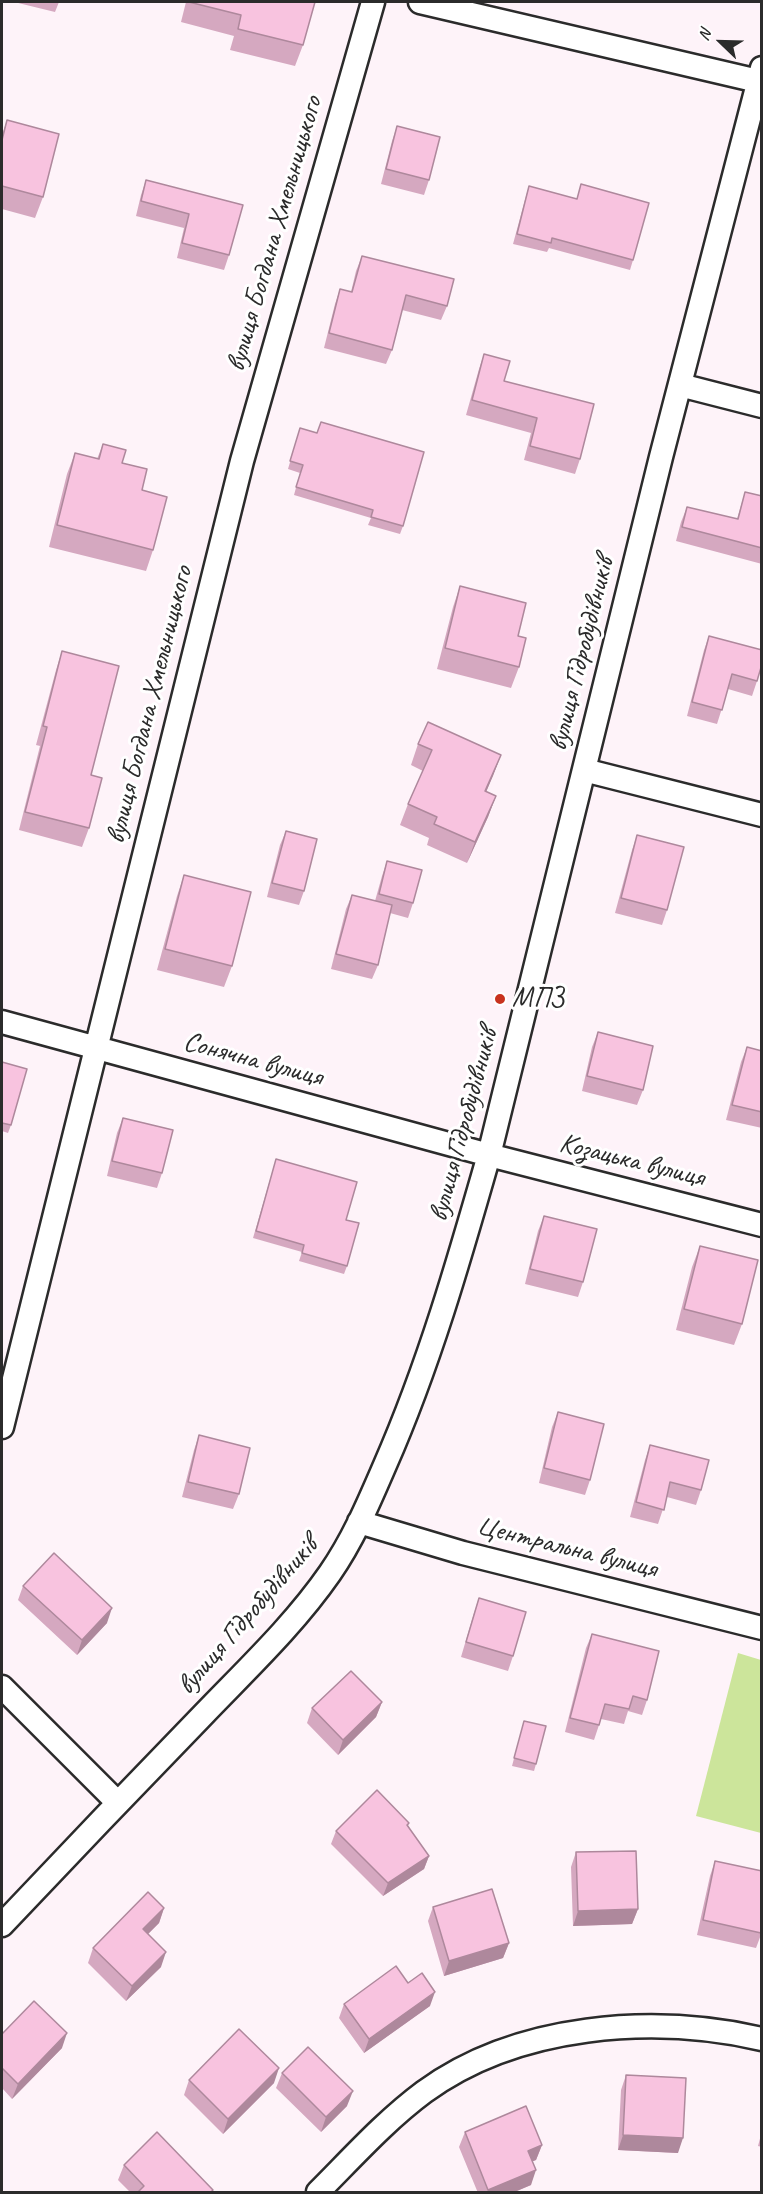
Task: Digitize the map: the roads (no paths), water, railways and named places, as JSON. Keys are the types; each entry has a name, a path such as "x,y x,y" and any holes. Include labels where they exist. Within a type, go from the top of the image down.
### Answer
{"street":[{"name":"вулиця Богдана Хмельницького","path":"2,1428 242,461 374,2"},
{"path":"420,2 760,75"},
{"name":"вулиця Гідробудівників","path":"2,1925 268,1647 316,1592 339,1558 359,1522 393,1448 429,1355 489,1155 680,385 760,75"},
{"path":"680,385 762,406"},
{"path":"584,770 762,815"},
{"name":"Сонячна вулиця","path":"2,1022 489,1155"},
{"name":"Козацька вулиця","path":"489,1155 762,1225"},
{"name":"Центральна вулиця","path":"359,1522 453,1551 762,1628"},
{"path":"2,1687 118,1803"},
{"path":"318,2193 397,2114 426,2091 484,2059 507,2050 563,2034 636,2026 693,2027 733,2032 762,2039"}],"place":[{"name":"МПЗ","path":"500,999"}]}
